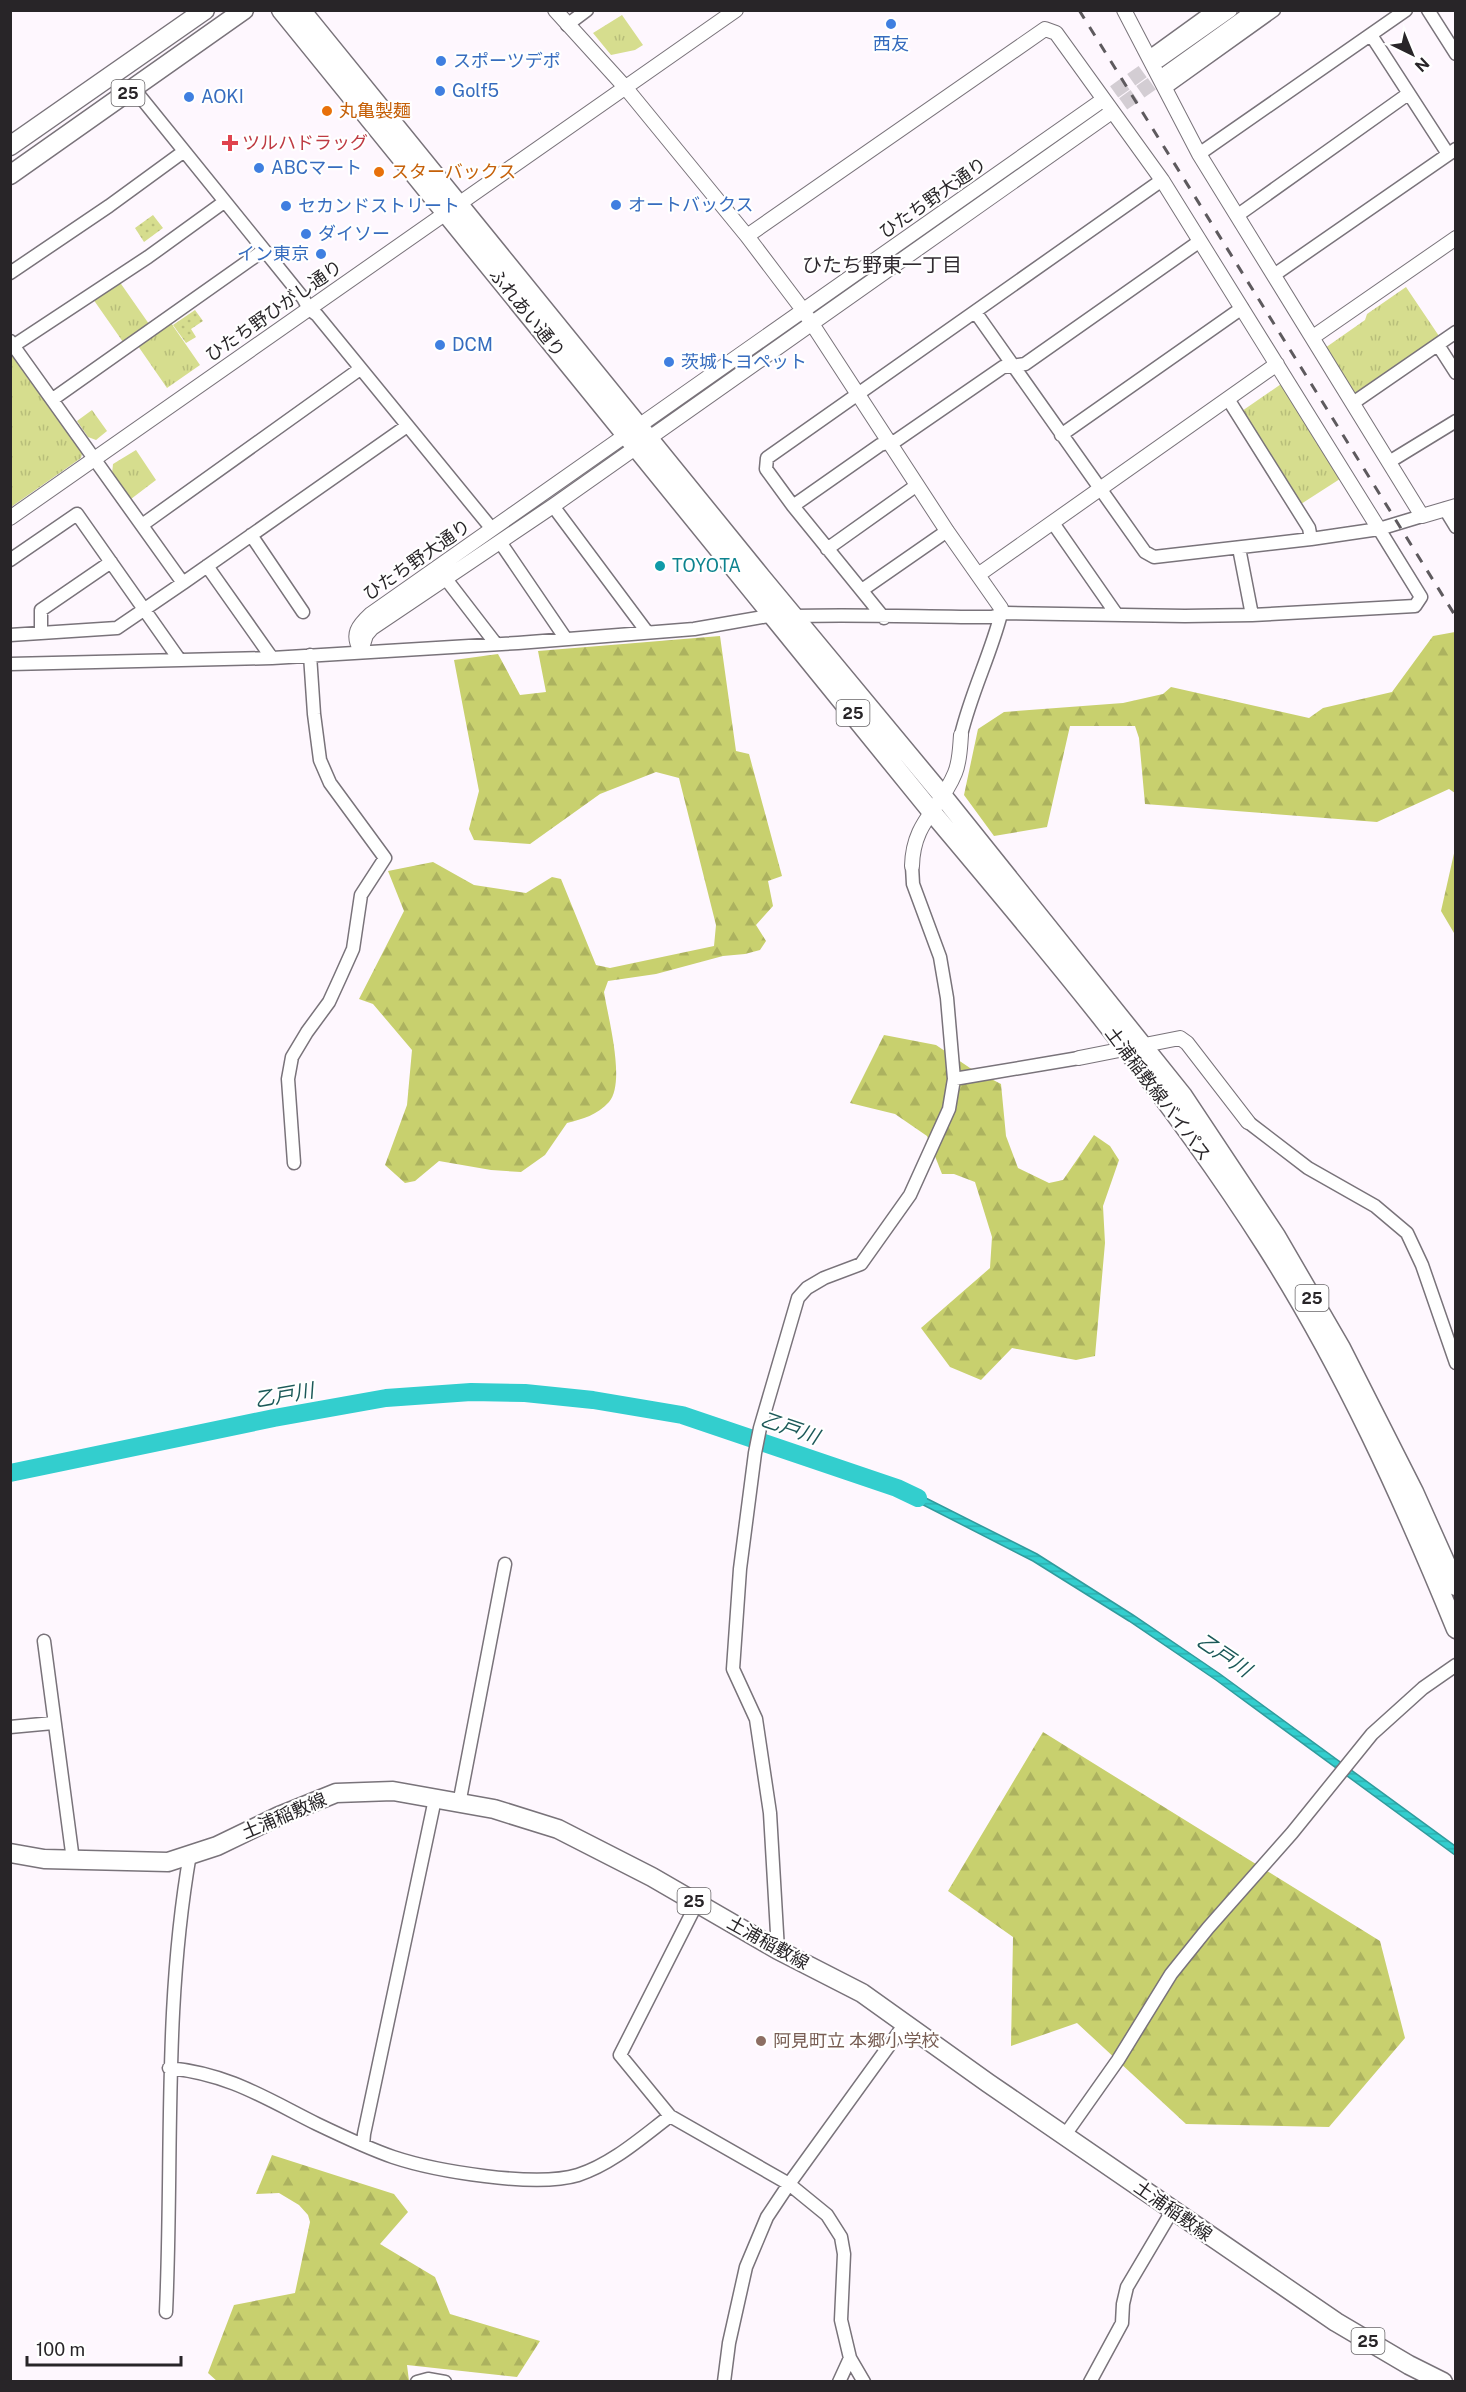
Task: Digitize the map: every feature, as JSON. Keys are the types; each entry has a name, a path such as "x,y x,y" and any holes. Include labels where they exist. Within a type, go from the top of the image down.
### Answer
{"main road":[{"name":"25","path":"10,146 205,10"},
{"name":"25","path":"10,175 244,10"},
{"name":"ふれあい通り","path":"280,10 453,210"},
{"name":"ふれあい通り","path":"301,10 453,210 637,437 774,615"},
{"name":"ふれあい通り","path":"637,437 794,616"},
{"name":"土浦稲敷線バイパス","path":"774,615 931,811 1204,1126 1303,1281 1374,1412 1414,1492 1455,1586"},
{"name":"土浦稲敷線バイパス","path":"794,616 942,795 1135,1048 1174,1113 1267,1247 1328,1353 1384,1463 1455,1629"},
{"name":"土浦稲敷線","path":"10,1852 44,1859 168,1862 217,1846 279,1816 336,1793 393,1791 494,1809 558,1829 652,1877 778,1950 862,1994 1172,2211 1336,2322 1409,2365 1443,2382"}],"street":[{"path":"555,10 625,87 747,236 803,310 947,531 1001,608 994,642 967,709 960,735 956,771 916,838 912,866 913,884 919,904 929,923 940,957 947,998 954,1079 953,1094 942,1128 910,1195 861,1264 824,1278 807,1288 798,1298 757,1448 740,1569 733,1669 756,1719 770,1813 778,1950"},
{"path":"567,25 587,10"},
{"name":"ひたち野ひがし通り","path":"10,518 736,10"},
{"path":"1124,10 1154,58 1165,88 1199,154 1422,516"},
{"path":"1154,58 1214,10"},
{"path":"1154,58 1230,10"},
{"path":"1167,73 1255,10"},
{"path":"1165,88 1274,10"},
{"path":"1199,154 1406,10"},
{"path":"1428,10 1455,54"},
{"path":"747,236 1045,29 1056,33 1162,180 1421,597 1415,606 1251,615 1001,614 992,617 884,618 846,614 794,616"},
{"path":"1274,275 1452,151 1408,94 1371,35"},
{"path":"134,89 303,298 309,309 317,315 492,530"},
{"path":"1238,215 1408,94"},
{"name":"ひたち野大通り","path":"361,651 366,635 372,628 553,506 637,437 803,310 1097,104"},
{"name":"ひたち野大通り","path":"361,651 356,643 356,634 358,626 365,620 492,530 812,324 1106,116"},
{"path":"10,273 183,152"},
{"path":"884,618 793,506 766,469 767,458 1162,180"},
{"path":"183,583 12,345 148,257 225,202"},
{"path":"1313,338 1455,238"},
{"path":"793,506 880,445 897,440 1003,367 1025,364 1200,241"},
{"path":"53,399 264,250"},
{"path":"1061,435 1242,308"},
{"path":"976,313 1145,552 1154,556 1311,540 1379,529 1450,507 1455,527"},
{"path":"1353,403 1455,332"},
{"path":"1438,345 1455,374"},
{"path":"978,575 1277,364"},
{"path":"142,525 360,369"},
{"path":"1228,399 1309,528 1311,540"},
{"path":"1389,462 1455,421"},
{"path":"10,635 117,628 407,426"},
{"path":"827,549 917,485"},
{"path":"553,506 647,632"},
{"path":"10,560 77,514 179,659"},
{"path":"1053,523 1117,615"},
{"path":"862,590 947,531"},
{"path":"251,535 303,612"},
{"path":"500,542 566,639"},
{"path":"1239,548 1251,615"},
{"path":"41,633 41,610 111,562"},
{"path":"207,566 272,658"},
{"path":"446,579 496,644"},
{"path":"10,664 272,658 496,644 694,629 774,615"},
{"path":"294,1163 288,1079 292,1057 329,1002 353,949 361,895 385,858 330,783 320,760 310,655"},
{"path":"954,1079 1079,1059 1172,1038 1184,1040 1248,1122 1308,1168 1375,1206 1407,1233 1422,1265 1455,1363"},
{"path":"459,1804 505,1564"},
{"path":"44,1641 53,1723 73,1860"},
{"path":"1065,2135 1118,2060 1171,1974 1372,1734 1399,1708 1455,1665"},
{"path":"10,1727 53,1723"},
{"path":"363,2145 435,1798"},
{"path":"166,2312 172,2002 190,1854"},
{"path":"698,1903 620,2055 669,2116 789,2184 827,2215 841,2237 844,2254 841,2320 850,2358 864,2382"},
{"path":"724,2382 729,2343 746,2266 767,2217 904,2025"},
{"path":"169,2068 188,2070 235,2082 363,2145 395,2157 449,2169 541,2180 576,2175 603,2165 669,2116"},
{"path":"1090,2382 1122,2323 1127,2287 1172,2211"},
{"path":"839,2382 850,2358"},
{"path":"417,2382 428,2379 445,2382"}],"green space":[{"path":"622,15 643,45 635,50 611,55 593,33"},
{"path":"153,215 163,228 144,242 135,228"},
{"path":"119,281 149,324 123,342 93,299"},
{"path":"1406,287 1441,339 1355,395 1325,348 1365,320 1367,314"},
{"path":"195,310 203,321 191,329 196,337 186,343 173,325"},
{"path":"171,323 200,365 167,388 138,346"},
{"path":"11,356 16,358 83,450 81,458 11,507"},
{"path":"1284,382 1343,477 1301,504 1242,411"},
{"path":"92,410 107,431 96,440 88,437 77,421"},
{"path":"136,450 156,480 131,499 112,474 113,464"},
{"path":"1455,632 1455,793 1449,789 1377,822 1145,804 1139,738 1135,726 1070,726 1047,827 994,836 964,795 978,729 1004,712 1123,703 1163,694 1171,687 1309,718 1323,708 1392,692 1433,636"},
{"path":"720,636 736,751 749,754 782,876 768,881 773,906 756,925 766,941 760,950 745,954 723,956 656,974 608,981 604,992 616,1065 614,1093 609,1102 600,1110 567,1123 545,1155 521,1172 491,1170 439,1161 415,1181 405,1183 385,1165 407,1105 412,1050 373,1004 359,999 404,911 388,871 433,862 474,885 526,893 552,877 561,879 596,965 610,968 714,946 716,925 679,778 656,772 600,794 530,844 474,840 469,829 479,791 454,660 498,654 520,695 546,692 538,651"},
{"path":"1455,849 1456,933 1454,933 1441,911"},
{"path":"884,1035 936,1045 970,1068 1001,1084 1006,1136 1018,1168 1049,1183 1063,1180 1094,1135 1110,1146 1119,1160 1103,1206 1105,1243 1095,1356 1076,1360 1012,1348 981,1380 950,1367 921,1328 990,1268 992,1237 975,1182 954,1174 942,1174 927,1136 895,1114 850,1103"},
{"path":"1043,1732 1380,1941 1405,2038 1329,2127 1186,2124 1077,2023 1011,2046 1013,1937 948,1891"},
{"path":"272,2155 394,2194 408,2212 380,2244 435,2277 450,2314 540,2341 517,2377 407,2365 409,2381 218,2382 208,2373 234,2305 295,2293 310,2222 308,2215 299,2205 279,2193 256,2194"}],"water":[{"path":"898,1484 1037,1554 1133,1615 1220,1674 1455,1846 1455,1855 1216,1680 1129,1621 1033,1561 896,1491"}],"waterway":[{"name":"乙戸川","path":"10,1473 274,1418 386,1398 471,1392 525,1393 593,1400 682,1415 897,1488 918,1498"}],"tunnel":[{"path":"1097,104 1159,60"},
{"path":"1106,116 1167,73"}],"railway":[{"path":"1079,10 1456,617"}],"place":[{"name":"西友","path":"891,24"},
{"name":"スポーツデポ","path":"441,61"},
{"name":"Golf5","path":"440,91"},
{"name":"AOKI","path":"189,97"},
{"name":"丸亀製麺","path":"327,111"},
{"name":"ツルハドラッグ","path":"230,143"},
{"name":"ABCマート","path":"259,168"},
{"name":"スターバックス","path":"379,172"},
{"name":"オートバックス","path":"616,205"},
{"name":"セカンドストリート","path":"286,206"},
{"name":"ダイソー","path":"306,234"},
{"name":"イン東京","path":"321,254"},
{"name":"DCM","path":"440,345"},
{"name":"茨城トヨペット","path":"669,362"},
{"name":"TOYOTA","path":"660,566"},
{"name":"阿見町立 本郷小学校","path":"761,2041"}],"district":[{"name":"ひたち野東一丁目","path":"882,265"}]}
